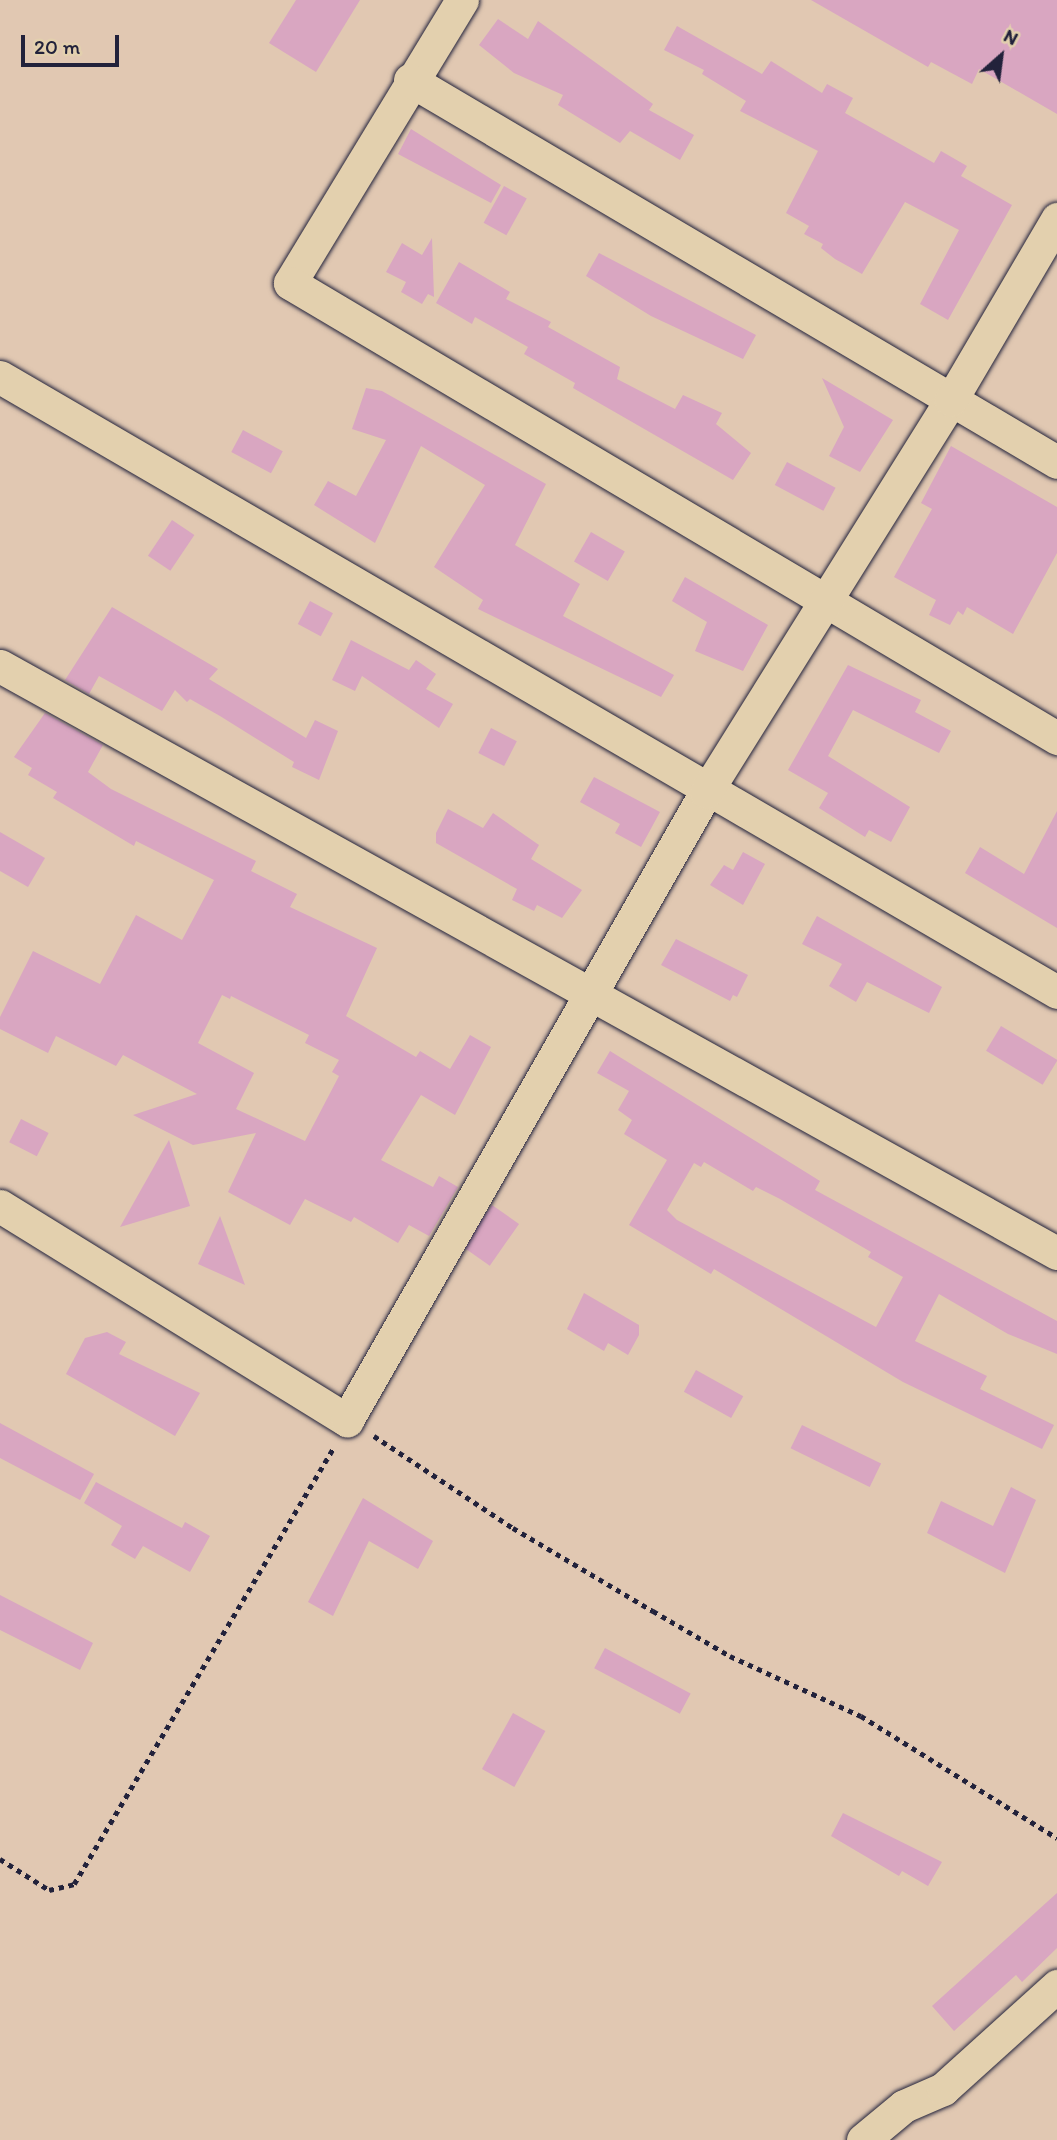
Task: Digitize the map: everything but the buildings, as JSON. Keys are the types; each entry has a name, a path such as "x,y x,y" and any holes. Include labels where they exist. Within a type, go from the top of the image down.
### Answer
{"street":[{"path":"462,0 410,80 290,283 823,601 1057,737"},
{"path":"410,80 1057,462"},
{"path":"0,1206 347,1420 706,792 951,400 1057,219"},
{"path":"0,377 706,792 1057,992"},
{"path":"0,666 588,995 1057,1253"},
{"path":"863,2140 904,2106 943,2089 1057,1986"}],"path":[{"path":"0,1859 49,1890 74,1884 318,1479 347,1420 513,1528 675,1624 730,1656 860,1716 1057,1838"}]}
